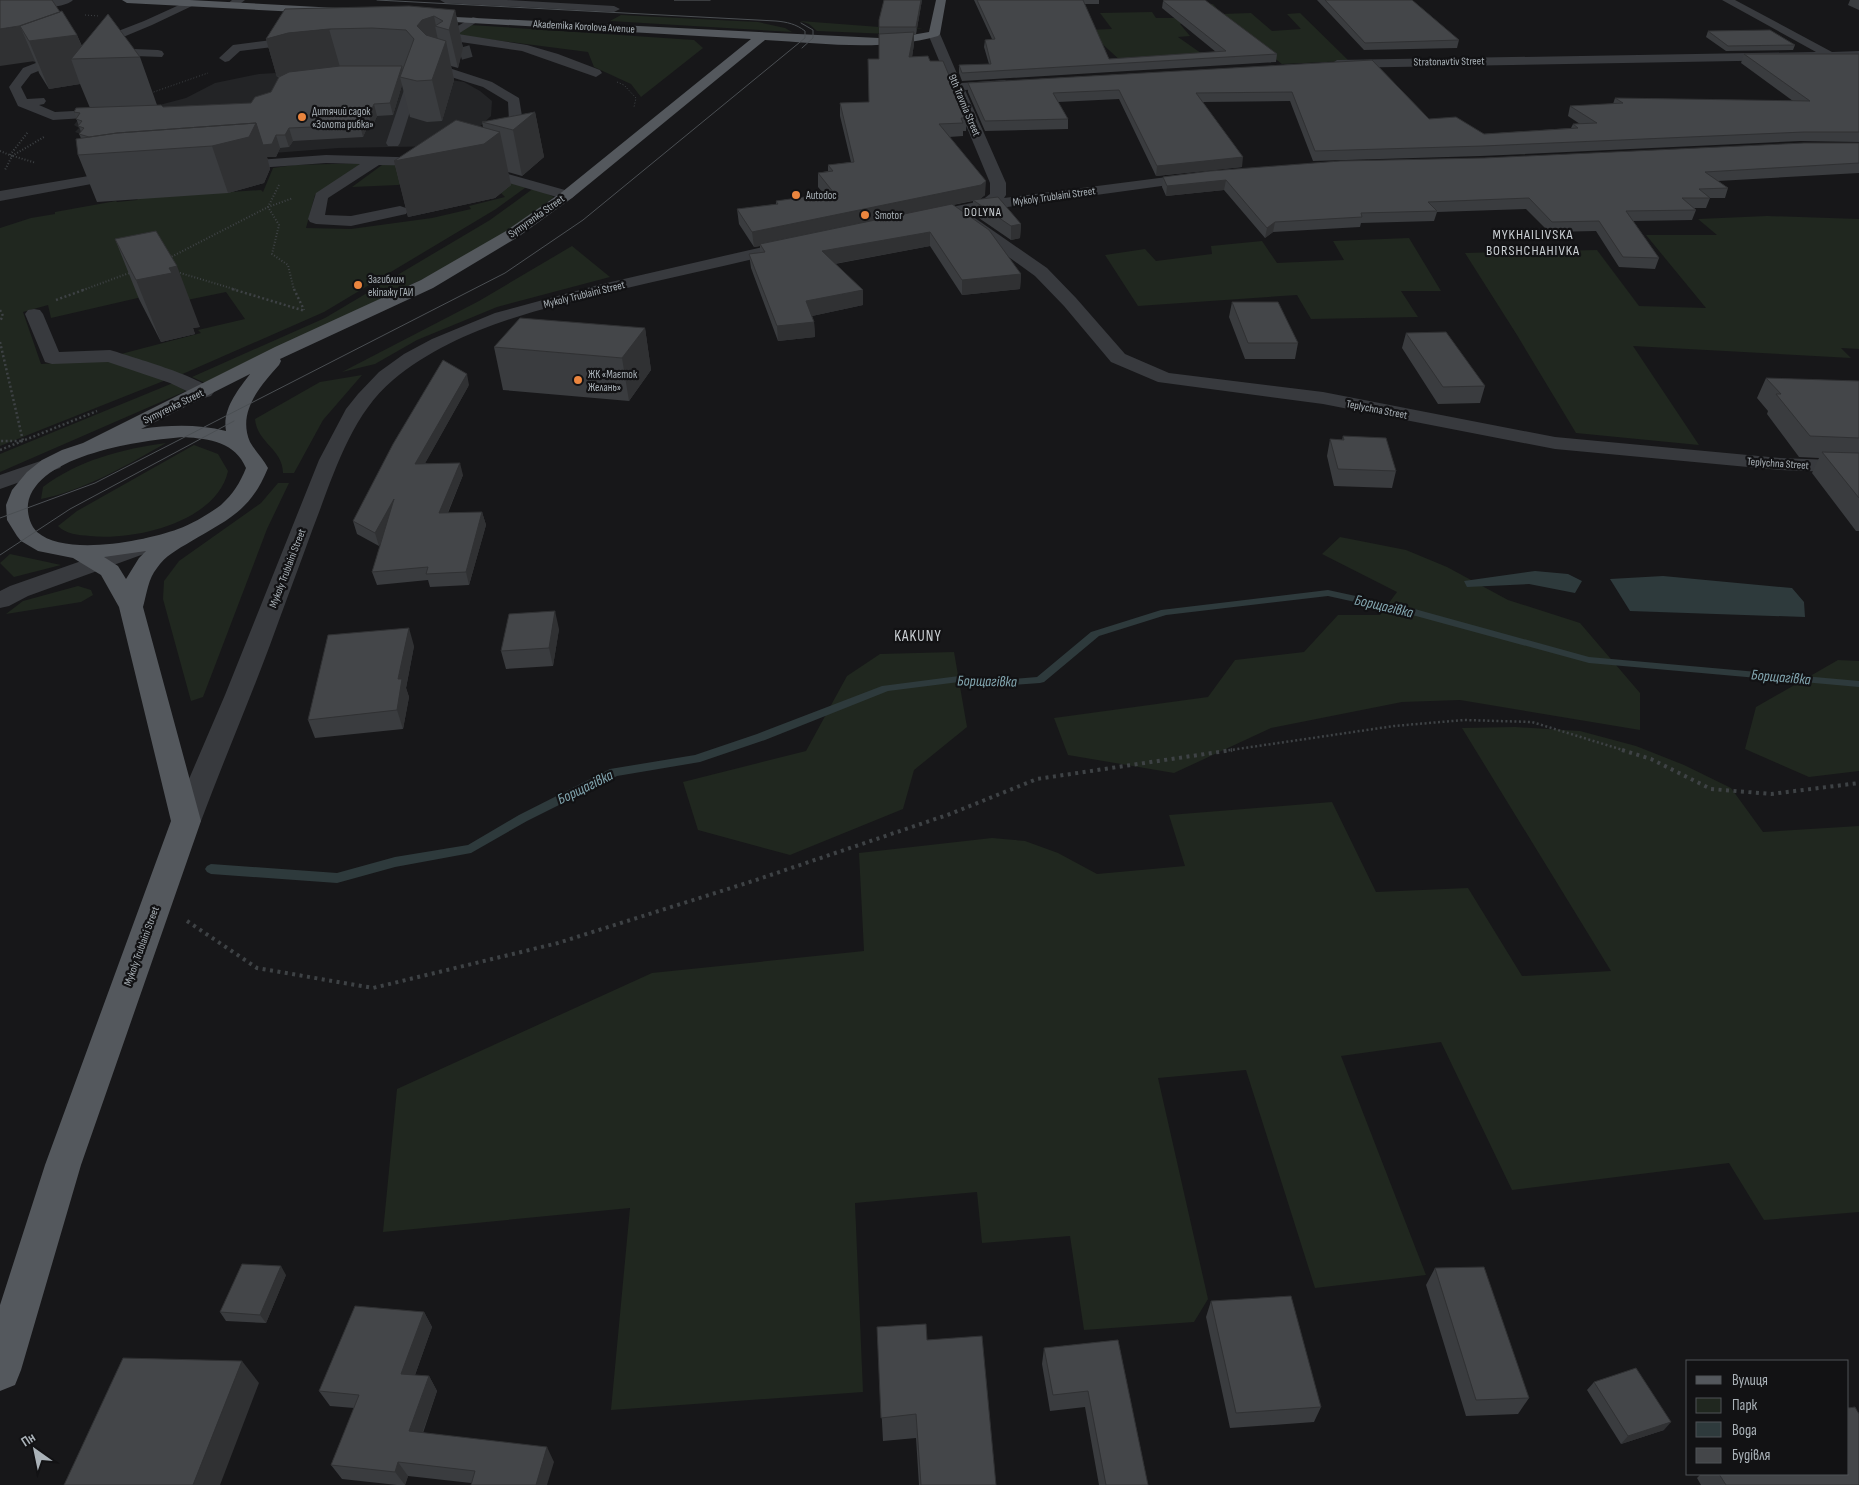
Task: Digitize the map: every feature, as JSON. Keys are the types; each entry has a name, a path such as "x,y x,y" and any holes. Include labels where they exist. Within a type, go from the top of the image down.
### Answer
{"main road":[{"path":"127,0 236,2 348,12"},
{"path":"934,34 940,0"},
{"name":"Akademika Korolova Avenue","path":"406,16 762,36 895,41 922,38 934,34"},
{"name":"Symyrenka Street","path":"90,446 204,392 282,351 427,284 512,234 567,194 762,36"},
{"name":"Symyrenka Street","path":"241,445 235,420 238,411 248,390 257,377 282,351"},
{"path":"132,607 139,577 150,560 183,535 238,502 251,484 257,468 253,456 241,445 222,436 196,432 142,435 90,446 52,463 27,483 18,501 16,513 19,524 38,544 79,552 110,551 147,545 183,535"},
{"path":"79,552 110,571 132,607 186,821"},
{"name":"Mykoly Trublaini Street","path":"0,1370 63,1165 186,821"}],"street":[{"path":"0,4 38,5 68,0"},
{"path":"445,0 614,9"},
{"path":"592,26 625,0"},
{"path":"1727,0 1828,54"},
{"path":"125,113 53,116 23,103 15,87 27,71 192,2"},
{"path":"473,20 443,36 523,48 596,72"},
{"name":"9th Travnia Street","path":"934,34 998,183 998,195 986,205"},
{"path":"71,36 78,51"},
{"path":"225,58 237,48 319,39"},
{"path":"95,44 107,51 158,54"},
{"path":"470,51 496,44"},
{"name":"Stratonavtiv Street","path":"1325,64 1828,54 1859,55"},
{"path":"443,59 435,62 433,66 439,70 490,84 514,101 516,122 478,149"},
{"path":"390,72 411,73 414,77 393,143"},
{"path":"956,87 1013,83"},
{"path":"23,103 51,99"},
{"path":"219,167 326,159 444,163"},
{"path":"377,160 321,196 316,219 351,221 400,212"},
{"path":"463,165 567,194"},
{"path":"0,196 90,179 143,172"},
{"name":"Mykoly Trublaini Street","path":"908,220 986,205 1208,175"},
{"name":"Teplychna Street","path":"955,211 1041,272 1070,302 1118,358 1164,378 1323,398 1555,443 1780,464 1859,467"},
{"name":"Mykoly Trublaini Street","path":"186,821 238,696 323,474 349,418 386,376 430,348 514,312 598,290 814,240"},
{"path":"34,314 52,358 110,356 177,379 204,392"},
{"path":"0,482 52,463"},
{"path":"0,601 19,591 100,564 147,545"}],"path":[{"path":"596,72 624,85 636,98 634,110 638,107"},
{"path":"0,172 6,169 12,156 10,155 28,132"},
{"path":"0,151 10,155"},
{"path":"268,207 276,194 286,162"},
{"path":"165,259 268,207 344,182"},
{"path":"171,270 305,311 295,295 288,265 272,254 280,225 268,207"},
{"path":"56,300 134,271"},
{"path":"0,310 3,316 0,321"},
{"path":"0,342 23,441"},
{"path":"0,450 104,408"},
{"path":"0,441 23,441"},
{"path":"158,901 257,968 373,988 558,943 753,881 950,814 1037,779 1394,726 1464,720 1532,722 1651,759 1711,789 1771,794 1859,783"}],"shaded area":[{"name":"Дитячий садок «Золота рибка»","path":"410,65 438,78 464,82 480,91 492,101 491,116 475,131 445,146 338,148 90,167 78,140 83,135 75,132 79,128 74,125 77,121 148,108 186,98 215,83 259,74"}],"green space":[{"path":"1213,4 1222,14 1251,13 1272,31 1301,29 1287,14 1300,13 1349,61 1282,64 1228,22 1180,24 1190,36 1178,37 1208,58 1122,62 1087,30 1112,29 1100,13 1152,12 1156,18 1175,18 1167,5"},
{"path":"621,15 758,22 785,28 792,32 610,21"},
{"path":"800,21 906,29 923,28 890,34 817,31 809,24"},
{"path":"471,25 694,40 703,48 641,97 631,84 594,67 588,52 454,35"},
{"path":"368,163 315,195 306,228 351,229 432,218 471,209 469,206 505,197 485,177 446,175 398,185 352,187 382,165 451,165 529,185 496,209 324,312 178,376 121,354 201,333 198,330 245,319 226,292 187,300 181,288 51,318 48,305 23,312 41,364 104,360 166,380 0,446 0,228 31,218 55,214 55,212 116,201 261,190 263,192 273,168 294,165"},
{"path":"534,188 554,197 506,233 427,277 205,383 192,377 325,318 490,220"},
{"path":"1767,216 1859,219 1859,349 1841,348 1851,358 1633,346 1699,445 1576,433 1465,253 1597,250 1639,306 1706,308 1646,235 1717,235 1698,219"},
{"path":"1409,238 1441,291 1401,291 1418,317 1311,319 1297,295 1138,306 1105,255 1145,249 1156,261 1212,254 1211,246 1262,241 1277,263 1344,260 1333,241"},
{"path":"572,246 610,277 497,307 417,340 375,364 342,372 479,301"},
{"path":"362,375 323,420 294,473 283,473 279,458 260,434 255,419 320,382"},
{"path":"173,383 186,391 0,472 0,454"},
{"path":"166,443 89,483 73,490 41,499 43,487 86,463 117,452"},
{"path":"194,445 218,454 228,471 221,489 208,503 191,515 150,531 108,537 81,535 68,532 58,526 77,511"},
{"path":"278,483 289,483 267,529 203,697 191,701 163,599 164,581 179,561 261,503"},
{"path":"1340,537 1406,550 1447,567 1508,600 1580,623 1640,693 1640,730 1460,700 1402,702 1271,728 1174,773 1068,755 1054,718 1208,697 1235,660 1304,652 1338,615 1380,615 1397,592 1322,554"},
{"path":"10,554 61,565 14,577 0,563"},
{"path":"78,586 91,590 93,595 81,602 6,614 23,601"},
{"path":"954,652 967,727 914,770 903,809 790,855 698,830 683,782 806,751 847,676 880,654"},
{"path":"1838,660 1859,661 1859,771 1809,777 1745,749 1756,707"},
{"path":"1515,727 1580,731 1636,746 1684,765 1731,788 1763,832 1859,826 1859,1212 1764,1220 1729,1163 1512,1190 1441,1042 1341,1056 1426,1275 1315,1288 1246,1070 1158,1078 1208,1299 1194,1322 1084,1330 1070,1236 982,1243 977,1192 855,1203 863,1392 611,1410 630,1208 383,1232 397,1089 652,973 864,951 859,853 992,838 1025,841 1058,853 1097,874 1185,866 1169,815 1332,802 1376,892 1468,888 1522,976 1611,971 1462,728"}],"water":[{"path":"1535,571 1568,574 1582,581 1575,593 1529,584 1467,587 1464,581"},
{"path":"1663,576 1792,588 1804,602 1805,617 1630,611 1610,579"}],"building":[{"path":"0,0 52,0 60,12 19,26 0,29"},
{"path":"884,0 921,0 916,27 879,27"},
{"path":"977,0 1083,0 1109,59 1226,51 1163,1 1205,0 1277,54 962,73 959,65 991,64 985,40 995,39"},
{"path":"1325,0 1412,0 1459,40 1365,43"},
{"path":"409,6 455,10 449,30 435,26 443,21 434,16 422,20 417,26 426,35 446,41 432,80 417,81 400,77 414,39 406,30 372,28 329,29 288,33 266,39 285,9"},
{"path":"62,11 77,35 29,41 20,26"},
{"path":"108,14 140,57 71,59"},
{"path":"1770,30 1795,45 1728,46 1708,31"},
{"path":"914,32 909,57 928,56 930,61 943,61 967,118 961,118 963,123 939,124 986,181 981,185 752,232 737,209 778,204 776,201 834,193 818,173 833,171 828,165 854,162 840,103 869,102 868,59 879,59 879,34"},
{"path":"1744,54 1859,54 1859,132 1804,132 1483,146 1315,151 1292,92 1196,93 1243,157 1157,166 1119,90 1053,93 1068,119 985,121 968,83 1372,60 1429,119 1456,117 1484,134 1578,128 1573,124 1597,123 1570,106 1623,103 1615,98 1810,101"},
{"path":"340,66 402,66 390,103 374,104 369,115 364,115 360,125 289,128 285,135 276,135 272,144 263,145 256,123 117,133 89,137 79,134 84,128 78,126 82,121 76,119 80,113 74,112 76,108 251,103 255,97 271,92 279,77 289,72"},
{"path":"535,112 513,130 482,122"},
{"path":"456,120 500,132 484,144 394,161"},
{"path":"256,123 249,137 212,146 78,155 76,139 117,133"},
{"path":"1804,143 1859,143 1859,163 1705,172 1728,188 1699,189 1710,198 1682,198 1696,210 1626,211 1659,258 1623,257 1599,221 1552,222 1529,198 1428,202 1437,211 1361,213 1362,217 1275,222 1267,228 1226,180 1167,186 1163,177 1210,171 1340,161 1484,158"},
{"path":"998,197 1021,224 1011,226 973,200"},
{"path":"952,204 989,230 1021,274 962,280 930,232 822,251 863,290 806,301 814,322 777,326 749,254 765,252 760,244"},
{"path":"156,231 177,266 169,268 172,273 136,280 115,239"},
{"path":"1232,302 1278,302 1298,343 1248,343"},
{"path":"520,318 645,328 622,358 494,347"},
{"path":"1446,332 1485,386 1443,387 1406,333"},
{"path":"443,360 467,374 415,464 460,463 439,513 482,512 466,572 426,574 428,567 372,572 394,499 375,533 353,521 393,444"},
{"path":"1766,378 1859,381 1859,438 1810,436 1776,394 1781,394"},
{"path":"1343,436 1386,438 1396,471 1338,469 1330,439 1344,440"},
{"path":"1822,452 1859,453 1859,498"},
{"path":"555,611 549,648 501,651 509,614"},
{"path":"409,628 398,679 402,679 397,710 308,720 328,635"},
{"path":"242,1264 281,1266 260,1315 220,1312"},
{"path":"1484,1267 1529,1398 1476,1400 1435,1268"},
{"path":"1291,1296 1321,1407 1236,1413 1211,1301"},
{"path":"355,1306 424,1312 401,1374 429,1376 409,1431 547,1447 536,1485 471,1485 475,1471 398,1462 395,1472 331,1465 359,1395 319,1391"},
{"path":"926,1324 927,1340 982,1336 996,1485 921,1485 916,1414 881,1418 877,1327"},
{"path":"1118,1340 1148,1485 1106,1485 1088,1391 1053,1395 1044,1348"},
{"path":"123,1358 242,1361 193,1485 64,1485"},
{"path":"1636,1368 1671,1422 1628,1436 1594,1382"},
{"path":"1855,1407 1859,1414 1859,1485 1726,1485 1720,1475 1849,1475 1849,1408"}],"waterway":[{"name":"Борщагівка","path":"211,869 337,878 395,862 471,849 523,818 614,772 696,759 761,737 886,688 959,679 999,683 1040,680 1095,634 1165,612 1328,593 1407,610 1589,660 1859,684"}],"tunnel":[{"path":"443,59 471,51"}],"tram line":[{"path":"0,518 95,483 505,273 583,220 805,38 805,31 802,29 791,24 776,21 377,0"},
{"path":"801,23 813,30 813,38 802,48"},
{"path":"0,555 70,509 234,421"}],"place":[{"name":"Дитячий садок «Золота рибка»","path":"302,117"},
{"name":"Autodoc","path":"796,195"},
{"name":"Smotor","path":"865,215"},
{"name":"Загиблим екіпажу ГАИ","path":"358,285"},
{"name":"ЖК «Маєток Желань»","path":"578,380"}],"district":[{"name":"DOLYNA","path":"983,212"},
{"name":"MYKHAILIVSKA BORSHCHAHIVKA","path":"1533,242"},
{"name":"KAKUNY","path":"918,636"}]}
